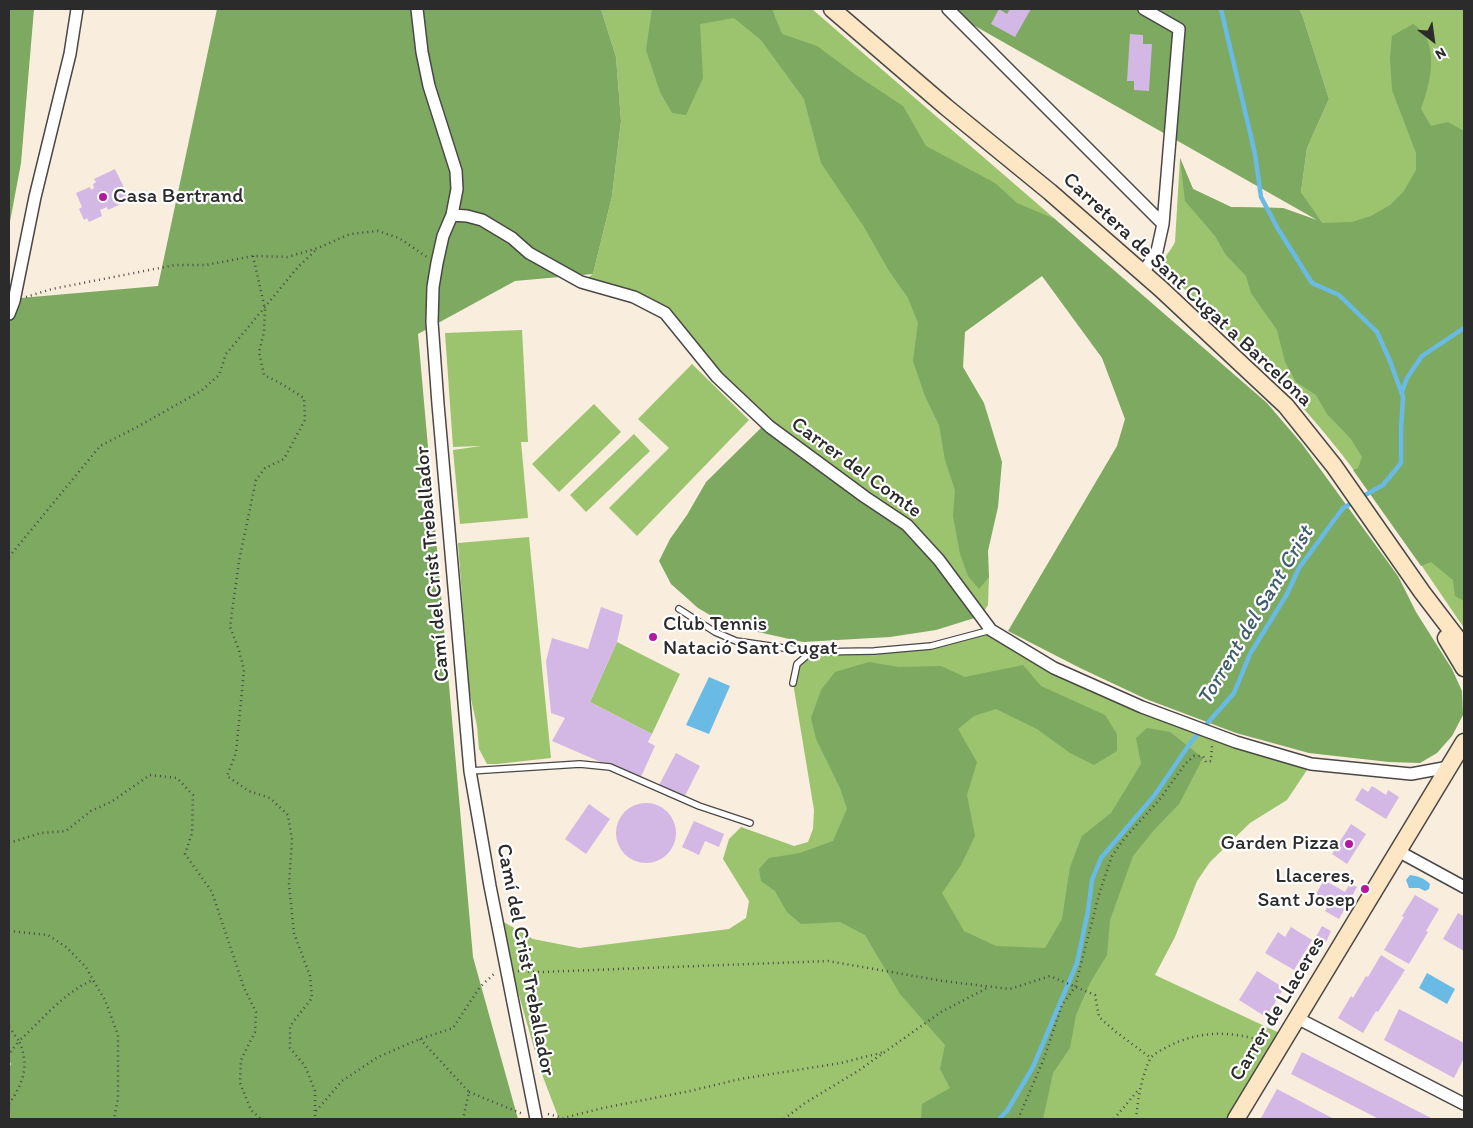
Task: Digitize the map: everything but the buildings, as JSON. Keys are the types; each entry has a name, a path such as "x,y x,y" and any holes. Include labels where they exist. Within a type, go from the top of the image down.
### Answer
{"main road":[{"name":"Carretera de Sant Cugat a Barcelona","path":"832,9 946,107 1050,192 1143,273 1286,406 1334,466 1422,592 1463,645"},
{"path":"1422,592 1434,620 1464,668"},
{"path":"1450,767 1464,742"},
{"path":"1450,767 1464,751"},
{"name":"Carrer de Llaceres","path":"1236,1119 1450,767"}],"street":[{"path":"9,314 14,301 35,197 70,54 76,9"},
{"name":"Camí del Crist Treballador","path":"417,9 422,52 429,86 456,171 457,190 452,215 443,236 433,287 432,322 470,770 490,886 507,966 532,1118"},
{"path":"948,9 1163,224"},
{"path":"1143,273 1157,251 1163,224 1179,29 1144,9"},
{"name":"Carrer del Comte","path":"452,215 482,220 512,238 528,253 581,282 634,297 665,312 717,377 770,427 865,497 907,525 939,560 991,630 1054,668 1142,708 1211,733 1311,764 1411,774 1450,767"},
{"path":"1398,851 1464,887"},
{"path":"1298,1018 1464,1104"}],"lane":[{"path":"678,610 715,632 736,640 811,652 931,646 991,630"},
{"path":"792,683 797,664 811,652"},
{"path":"470,770 580,764 610,767 699,806 750,823"}],"path":[{"path":"14,301 52,289 175,265 206,265 252,256 287,257 318,248 350,234 378,231 399,238 437,263"},
{"path":"9,557 100,446 201,391 219,375 226,354 298,267 318,248"},
{"path":"252,256 265,309 264,332 259,352 264,376 280,383 304,398 304,420 284,459 265,468 256,480 239,560 230,627 244,670 236,752 227,776 249,791 270,798 288,815 292,840 289,885 294,932 310,976 312,998 290,1026 290,1048 305,1066 315,1091 315,1119"},
{"path":"1018,1119 1043,1060 1062,1005 1075,986 1100,891 1112,856 1124,839 1160,799 1185,764 1194,756 1199,755 1203,756 1206,762 1211,762 1211,733"},
{"path":"9,843 41,833 66,831 91,812 111,802 150,775 177,778 194,795 192,833 185,854 212,892 244,988 256,1012 255,1032 241,1060 240,1083 252,1110 260,1119"},
{"path":"9,931 48,935 66,947 86,967 105,1000 118,1035 118,1098 114,1119"},
{"path":"315,1112 342,1081 378,1057 420,1039 453,1028 480,987 507,966 541,972 828,961 943,981 1010,989 1050,976 1095,995 1099,1017 1151,1058"},
{"path":"9,1054 68,995 81,985 93,980"},
{"path":"784,1119 805,1103 858,1071 941,1012 991,987"},
{"path":"9,1026 25,1054 24,1072 20,1087 9,1104"},
{"path":"1136,1119 1140,1088 1151,1058 1177,1042 1198,1035 1214,1033 1248,1036 1279,1047"},
{"path":"420,1039 469,1092 532,1118"},
{"path":"563,1118 604,1108 690,1092 740,1079 841,1062 884,1052"},
{"path":"1114,1119 1140,1088"},
{"path":"463,1119 469,1092"}],"green space":[{"path":"9,9 34,9 21,163 9,227"},
{"path":"217,9 601,9 616,57 621,121 612,196 593,274 515,281 418,334 473,957 518,1119 9,1119 9,1067 11,1064 9,1061 9,299 158,286"},
{"path":"601,9 812,9 1055,219 1005,225 939,280 974,530 989,577 988,605 981,616 770,427 665,313 581,282 593,274 612,196 621,121 616,57"},
{"path":"652,9 772,9 782,34 817,46 903,106 926,146 995,183 1017,203 1055,219 1267,403 1302,444 1398,576 1416,612 1452,669 1462,691 1463,715 1452,736 1437,753 1420,763 1389,762 1309,753 1236,733 1146,699 1008,631 1117,446 1125,419 1102,358 1042,276 965,332 963,367 984,403 1002,462 998,507 988,551 989,577 979,589 968,576 960,554 953,516 955,490 945,460 939,425 925,396 913,361 918,323 908,298 821,163 804,99 761,40 734,18 700,24 703,78 686,115 672,113 660,92 646,50"},
{"path":"945,9 1299,9 1329,99 1307,148 1301,192 1322,223 1352,222 1371,216 1390,205 1404,191 1416,170 1416,153 1392,90 1390,58 1392,36 1413,24 1423,32 1429,44 1431,62 1429,82 1421,109 1431,126 1448,122 1464,131 1464,601 1455,596 1453,580 1431,562 1421,566 1353,470 1358,468 1362,457 1351,439 1327,414 1316,395 1296,382 1285,362 1277,330 1251,293 1246,276 1226,255 1215,236 1185,201 1180,158 1193,189 1231,207 1283,208 1317,220"},
{"path":"1299,9 1464,9 1464,628 1378,502 1322,430 1246,349 1167,272 1165,267 1164,260 1175,242 1180,158 1193,189 1231,207 1283,208 1320,222 1301,192 1307,148 1329,99"},
{"path":"522,330 528,442 521,442 528,518 460,524 453,450 481,446 453,447 445,333"},
{"path":"692,364 749,420 637,536 609,508 669,448 638,419"},
{"path":"594,404 621,432 559,492 532,464"},
{"path":"766,423 907,525 981,616 936,630 890,637 803,642 749,630 720,621 698,608 671,584 659,561 670,539 687,515 706,482"},
{"path":"634,434 650,451 586,512 570,495"},
{"path":"529,537 551,758 487,764 479,749 477,726 469,690 458,543"},
{"path":"991,630 1054,668 1311,764 1287,800 1250,823 1210,862 1197,881 1175,937 1155,975 1286,1036 1236,1119 559,1119 540,1069 497,918 533,939 579,948 729,929 746,918 749,901 723,859 729,839 741,827 794,846 808,842 813,829 814,810 793,683 797,664 811,652 931,646"},
{"path":"617,642 680,674 652,734 590,702"},
{"path":"869,662 899,667 941,666 965,677 1023,665 1041,686 1105,715 1117,734 1117,751 1094,765 1070,753 1037,729 996,709 974,716 958,729 977,762 967,795 975,836 961,865 942,893 964,931 996,946 1045,948 1062,919 1070,867 1082,836 1111,813 1141,764 1136,738 1147,728 1170,732 1203,758 1179,804 1133,856 1110,920 1107,955 1090,983 1076,1015 1070,1048 1053,1073 1043,1119 921,1119 922,1104 950,1088 940,1069 945,1045 900,994 865,935 840,922 801,924 787,912 775,891 761,881 759,869 769,858 800,853 833,841 847,809 840,788 816,739 811,718 821,690 835,672"}],"water":[{"path":"709,677 730,686 709,734 686,725"},
{"path":"1410,875 1425,880 1430,884 1429,889 1425,891 1419,888 1409,888 1406,880"},
{"path":"1427,973 1455,989 1447,1004 1419,988"}],"waterway":[{"name":"Torrent del Sant Crist","path":"1221,9 1255,154 1261,197 1278,229 1312,283 1339,295 1377,332 1403,397 1401,463 1383,485 1360,498"},
{"path":"1402,392 1407,378 1422,356 1464,328"},
{"name":"Torrent del Sant Crist","path":"999,1119 1007,1111 1033,1067 1077,963 1088,911 1092,880 1101,858 1154,796 1191,742 1234,693 1250,654 1287,594 1299,568 1343,508 1354,502"}],"place":[{"name":"Casa Bertrand","path":"103,197"},
{"name":"Club Tennis Natació Sant Cugat","path":"653,637"},
{"name":"Garden Pizza","path":"1349,844"},
{"name":"Llaceres, Sant Josep","path":"1365,889"}]}
